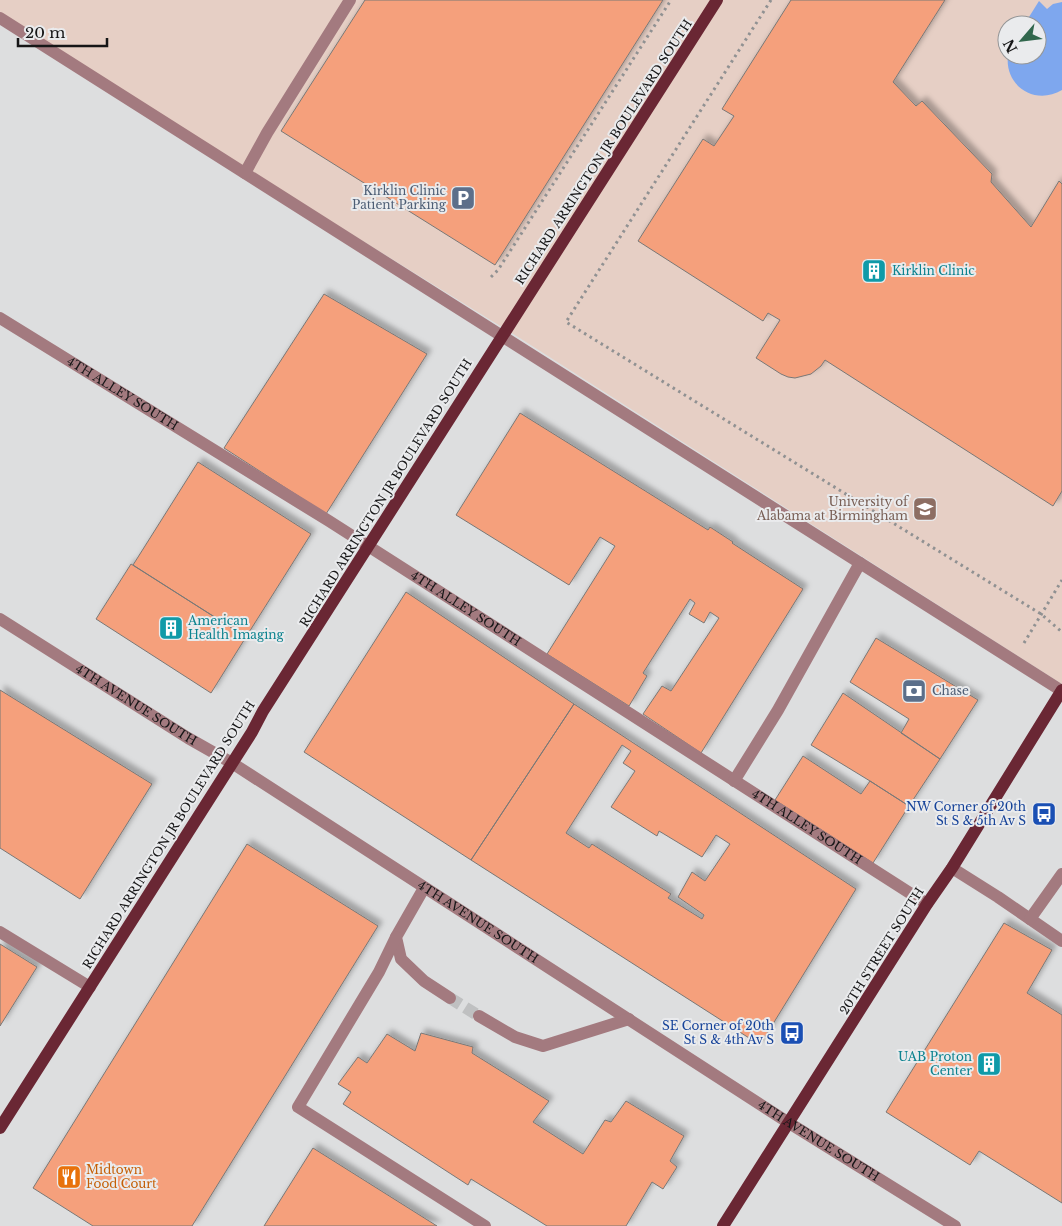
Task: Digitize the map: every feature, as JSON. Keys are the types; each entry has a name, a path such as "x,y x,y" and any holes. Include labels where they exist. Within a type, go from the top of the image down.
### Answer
{"main road":[{"name":"RICHARD ARRINGTON JR BOULEVARD SOUTH","path":"0,1128 232,764 263,711 717,0"},
{"name":"20TH STREET SOUTH","path":"723,1226 927,904 952,868 1062,691"}],"street":[{"path":"245,173 267,132 350,0"},
{"path":"0,18 1062,691"},
{"name":"4TH ALLEY SOUTH","path":"0,318 369,547 927,904"},
{"path":"734,781 778,710 860,563"},
{"name":"4TH AVENUE SOUTH","path":"0,619 232,764 789,1123 955,1226"},
{"path":"952,868 1062,941"},
{"path":"1030,919 1062,874"},
{"path":"424,888 396,937 380,972 298,1107 485,1226"},
{"path":"0,932 90,987"},
{"path":"396,937 401,959 424,981 450,998"},
{"path":"479,1016 515,1037 543,1046 629,1019"}],"path":[{"path":"491,277 498,270 671,0"},
{"path":"772,0 566,322 1041,614 1062,632"},
{"path":"1013,660 1062,580"}],"shaded area":[{"name":"University of Alabama at Birmingham","path":"0,0 1062,0 1062,684 515,335 0,17"}],"water":[{"path":"1039,1 1047,9 1053,4 1062,2 1062,90 1052,94 1042,96 1023,90 1011,76 1008,66 1047,65 1047,15 1030,15"}],"building":[{"name":"Kirklin Clinic Patient Parking","path":"365,0 663,0 495,265 281,131"},
{"name":"Kirklin Clinic","path":"791,0 945,0 893,82 916,106 922,101 992,174 991,182 1031,227 1059,181 1062,184 1062,491 1053,506 825,360 811,374 795,378 781,374 756,358 780,320 768,313 763,321 638,241 703,139 714,146 734,116 722,109"},
{"path":"324,294 427,354 326,514 224,448"},
{"path":"520,413 708,530 710,527 803,589 701,753 643,714 662,686 671,691 719,618 710,612 704,623 689,614 695,603 690,599 643,673 647,676 629,706 547,654 615,546 600,537 569,585 456,515"},
{"path":"198,462 311,534 246,637 133,565"},
{"name":"American Health Imaging","path":"131,564 246,637 211,693 96,619"},
{"path":"406,592 574,704 471,860 304,752"},
{"name":"Chase","path":"876,638 978,700 940,759 901,733 909,719 850,682"},
{"path":"0,690 152,784 80,899 0,848"},
{"path":"843,693 940,759 909,806 811,745"},
{"path":"574,704 856,889 760,1045 471,860","holes":["622,745 631,751 623,763 635,771 611,807 657,836 659,831 702,857 716,835 730,844 705,881 692,872 678,897 704,915 702,919 668,898 671,894 592,844 589,848 566,833"]},
{"path":"803,756 861,794 870,781 909,806 873,863 775,800"},
{"path":"247,844 378,926 192,1226 93,1226 33,1188"},
{"name":"UAB Proton Center","path":"1004,923 1052,950 1027,993 1062,1015 1062,1203 979,1151 970,1165 886,1112"},
{"path":"0,944 37,967 0,1026"},
{"path":"421,1033 473,1047 472,1053 549,1101 533,1122 583,1154 605,1120 611,1122 626,1101 684,1136 670,1161 677,1167 663,1189 652,1182 626,1226 547,1226 471,1179 468,1185 343,1104 351,1092 338,1084 358,1057 367,1063 387,1034 415,1051"},
{"path":"313,1148 437,1226 264,1226"}],"tunnel":[{"path":"450,998 479,1016"}],"place":[{"name":"Kirklin Clinic Patient Parking","path":"463,198"},
{"name":"Kirklin Clinic","path":"874,271"},
{"name":"University of Alabama at Birmingham","path":"925,509"},
{"name":"American Health Imaging","path":"171,628"},
{"name":"Chase","path":"914,691"},
{"name":"NW Corner of 20th St S & 5th Av S","path":"1044,814"},
{"name":"SE Corner of 20th St S & 4th Av S","path":"792,1033"},
{"name":"UAB Proton Center","path":"989,1064"},
{"name":"Midtown Food Court","path":"69,1177"}]}
